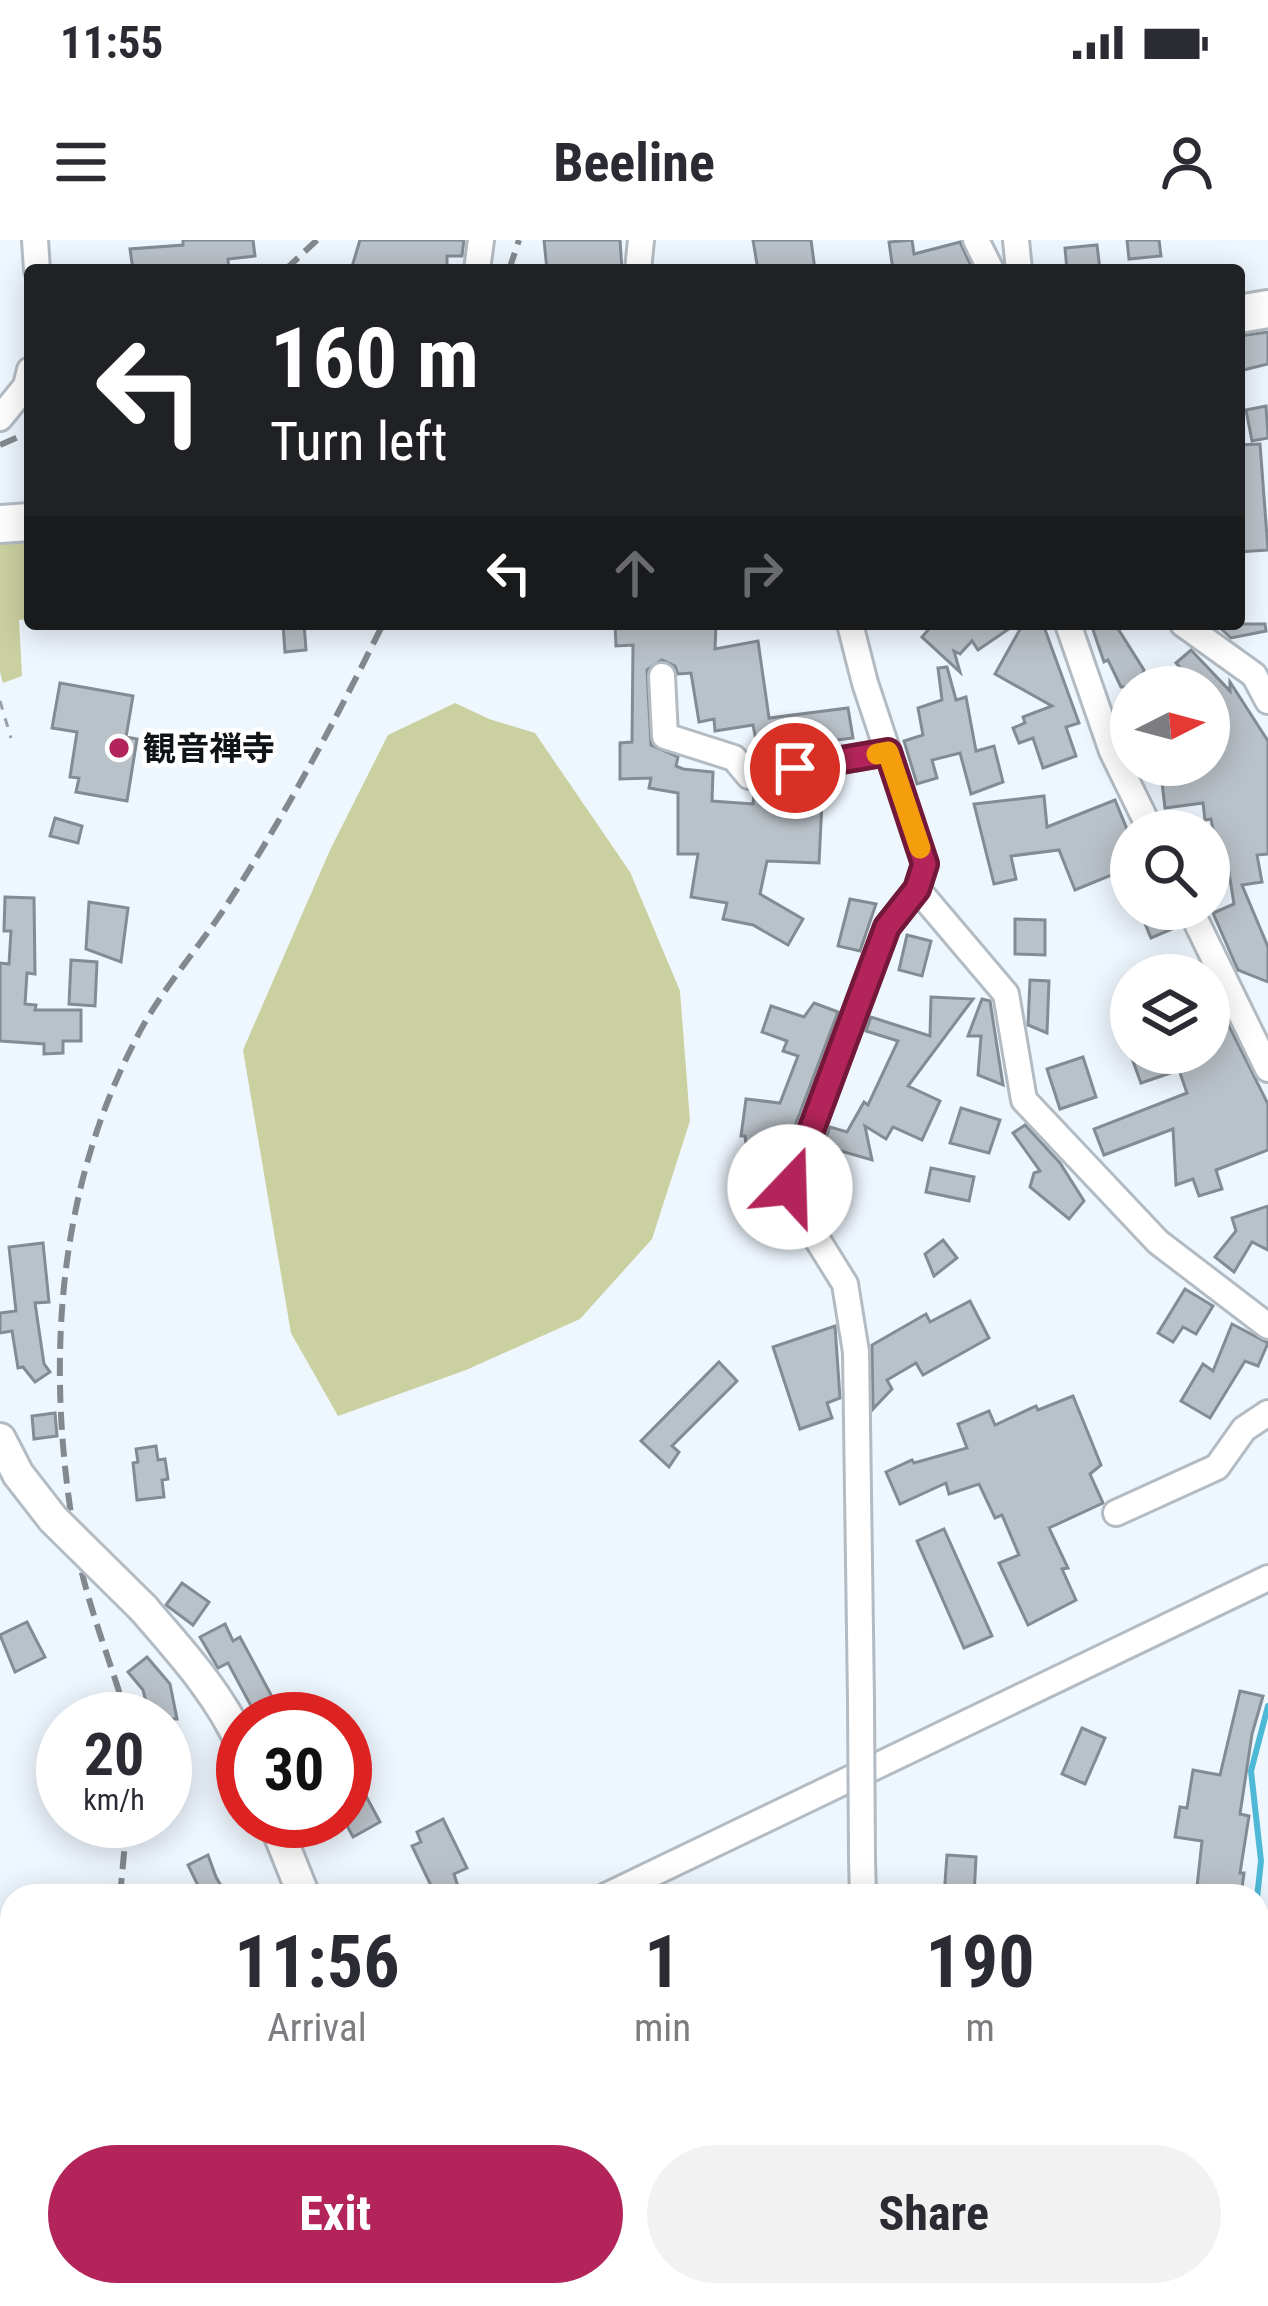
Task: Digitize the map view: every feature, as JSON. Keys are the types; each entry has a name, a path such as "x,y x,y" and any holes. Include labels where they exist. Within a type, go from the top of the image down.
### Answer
{"main road":[{"path":"0,1439 53,1520 143,1608 216,1699"},
{"path":"285,1848 299,1884"}],"street":[{"path":"0,418 24,388"},
{"path":"852,630 925,864 917,889 887,927 790,1187 794,1202 844,1284 856,1352 863,1884"},
{"path":"1071,630 1112,751 1141,810"},
{"path":"1191,630 1254,675 1268,701"},
{"path":"662,676 665,736 734,758 749,776 888,752"},
{"path":"917,889 1006,994 1024,1100 1158,1242 1268,1326"},
{"path":"1200,930 1268,1069"},
{"path":"1116,1513 1217,1467 1244,1429 1268,1413"},
{"path":"631,1884 1268,1578"}],"path":[{"path":"0,701 11,738"}],"green space":[{"path":"24,529 24,620 19,620 22,676 3,683 0,672 0,531"},
{"path":"455,703 535,733 630,872 680,991 690,1121 652,1239 580,1319 466,1370 338,1416 291,1333 243,1050 330,850 388,735"}],"building":[{"path":"183,240 253,240 255,256 228,259 228,264 132,264 130,249 183,245"},
{"path":"360,240 464,240 462,256 447,256 447,264 353,264"},
{"path":"544,240 620,240 622,264 546,264"},
{"path":"753,240 811,240 814,264 757,264"},
{"path":"912,240 914,254 960,242 970,264 892,264 889,242"},
{"path":"1127,240 1159,240 1161,256 1129,259"},
{"path":"1097,245 1099,264 1066,264 1065,248"},
{"path":"1268,332 1268,364 1245,370 1245,335"},
{"path":"1266,406 1268,438 1252,441 1246,410"},
{"path":"1260,444 1268,550 1245,552 1245,445"},
{"path":"1265,624 1266,631 1231,638 1222,630"},
{"path":"283,630 304,630 306,650 285,652"},
{"path":"615,630 716,630 715,649 758,641 769,718 848,708 853,738 781,747 782,751 759,756 753,725 715,731 714,719 699,722 691,673 678,674 675,666 662,660 647,670 651,745 678,757 676,766 713,772 712,801 753,804 754,792 759,791 788,793 787,801 822,802 819,863 767,861 760,894 803,919 788,945 753,925 723,919 727,903 691,897 698,854 678,854 678,793 649,788 651,778 620,779 620,743 632,742 633,645 616,646"},
{"path":"928,630 1007,630 978,650 972,641 960,654 954,651 960,672 922,637"},
{"path":"1020,630 1045,630 1079,723 1066,727 1076,756 1043,768 1033,738 1019,743 1013,728 1025,723 1023,717 1052,706 995,674"},
{"path":"1093,630 1119,630 1141,666 1111,666 1108,660 1104,662"},
{"path":"1191,650 1206,666 1179,666 1176,663"},
{"path":"947,667 956,700 966,697 976,751 994,746 1003,782 971,794 960,753 932,760 937,778 917,784 904,741 923,735 918,708 942,700 938,668"},
{"path":"1230,682 1268,741 1268,854 1257,855 1262,882 1242,885 1268,947 1268,982 1238,970 1220,930 1230,930 1230,906 1234,904 1230,810 1204,810 1203,803 1165,808 1162,786 1230,786"},
{"name":"観音禅寺","path":"60,683 133,696 126,737 137,739 127,801 76,792 79,778 70,777 77,732 52,728"},
{"path":"1044,796 1047,827 1115,800 1119,810 1110,810 1110,876 1075,890 1059,850 1011,856 1016,879 994,884 974,804"},
{"path":"55,818 82,826 78,843 50,836"},
{"path":"5,897 34,898 35,974 27,973 25,1004 36,1005 35,1010 81,1010 81,1041 63,1041 63,1053 44,1054 44,1044 0,1041 0,963 9,964 11,931 4,931"},
{"path":"850,899 876,904 860,951 838,946"},
{"path":"89,902 128,908 121,962 86,949"},
{"path":"1015,919 1045,920 1045,955 1015,954"},
{"path":"907,935 931,941 922,976 899,970"},
{"path":"71,960 97,962 95,1006 69,1004"},
{"path":"1030,980 1049,981 1047,1033 1028,1025"},
{"path":"931,997 973,999 908,1086 940,1101 922,1140 893,1127 886,1139 865,1126 872,1160 823,1146 830,1127 847,1132 864,1102 868,1105 898,1041 866,1031 871,1017 930,1036"},
{"path":"982,999 990,1001 1003,1085 978,1075 981,1036 968,1036"},
{"path":"814,1003 838,1012 790,1139 782,1135 785,1154 776,1177 751,1180 745,1136 741,1136 746,1099 780,1103 798,1056 783,1051 787,1041 762,1032 771,1006 804,1017"},
{"path":"1230,1028 1268,1104 1268,1150 1216,1170 1222,1189 1199,1196 1193,1179 1176,1185 1173,1129 1104,1155 1094,1129 1187,1093 1180,1074 1230,1074"},
{"path":"1083,1057 1096,1097 1060,1109 1047,1069"},
{"path":"1138,1074 1167,1074 1141,1083"},
{"path":"961,1108 1000,1120 989,1153 950,1143"},
{"path":"1025,1125 1060,1163 1084,1201 1069,1219 1030,1187 1034,1173 1040,1171 1013,1133"},
{"path":"931,1168 974,1177 969,1201 926,1192"},
{"path":"1268,1206 1268,1250 1252,1242 1234,1272 1215,1257 1236,1231 1232,1218"},
{"path":"943,1240 957,1258 934,1276 925,1254"},
{"path":"43,1243 49,1302 35,1303 44,1364 50,1372 35,1382 23,1367 18,1368 12,1331 0,1333 0,1313 16,1311 9,1247"},
{"path":"1185,1289 1213,1306 1196,1334 1183,1327 1173,1342 1158,1333"},
{"path":"970,1301 989,1338 923,1375 916,1363 887,1380 892,1389 873,1409 872,1345 926,1314 930,1322"},
{"path":"1232,1324 1268,1343 1258,1366 1245,1361 1210,1418 1181,1401 1203,1364 1213,1371"},
{"path":"835,1326 840,1398 827,1403 832,1418 800,1429 773,1347"},
{"path":"719,1362 737,1381 672,1446 679,1452 669,1467 641,1441"},
{"path":"1073,1396 1101,1465 1090,1474 1103,1503 1049,1528 1068,1568 1062,1569 1076,1600 1028,1625 999,1563 1019,1555 1002,1515 995,1518 979,1484 949,1494 946,1483 900,1504 886,1472 912,1460 967,1448 958,1424 989,1411 995,1425"},
{"path":"55,1413 57,1436 34,1439 32,1416"},
{"path":"156,1446 158,1460 165,1459 164,1497 137,1500 136,1449"},
{"path":"944,1529 992,1636 964,1648 917,1541"},
{"path":"182,1583 209,1602 193,1625 166,1605"},
{"path":"27,1622 45,1657 15,1672 0,1635"},
{"path":"225,1624 233,1641 240,1637 269,1692 244,1692 228,1663 218,1668 200,1637"},
{"path":"147,1657 172,1692 143,1692 128,1672"},
{"path":"1240,1691 1263,1696 1240,1814 1249,1816 1243,1884 1197,1884 1202,1841 1175,1837 1180,1807 1187,1808 1193,1770 1220,1775"},
{"path":"1082,1728 1105,1738 1085,1784 1062,1774"},
{"path":"443,1819 467,1868 454,1874 457,1884 430,1884 412,1846 421,1842 417,1832"},
{"path":"208,1855 220,1884 197,1884 188,1865"},
{"path":"947,1855 976,1857 975,1884 945,1884"}],"waterway":[{"path":"1259,1884 1261,1861 1251,1771 1268,1706"}],"railway":[{"path":"291,264 317,240"},
{"path":"511,264 519,240"},
{"path":"0,445 24,435"},
{"path":"119,1692 78,1555 61,1423 64,1291 87,1162 136,1039 270,835 380,630"},
{"path":"121,1884 124,1848"}],"slow traffic":[{"path":"877,754 888,752 920,848"}],"place":[{"name":"観音禅寺","path":"119,748"}],"route":[{"path":"790,1187 887,927 917,889 925,864 888,752 795,768"}]}
